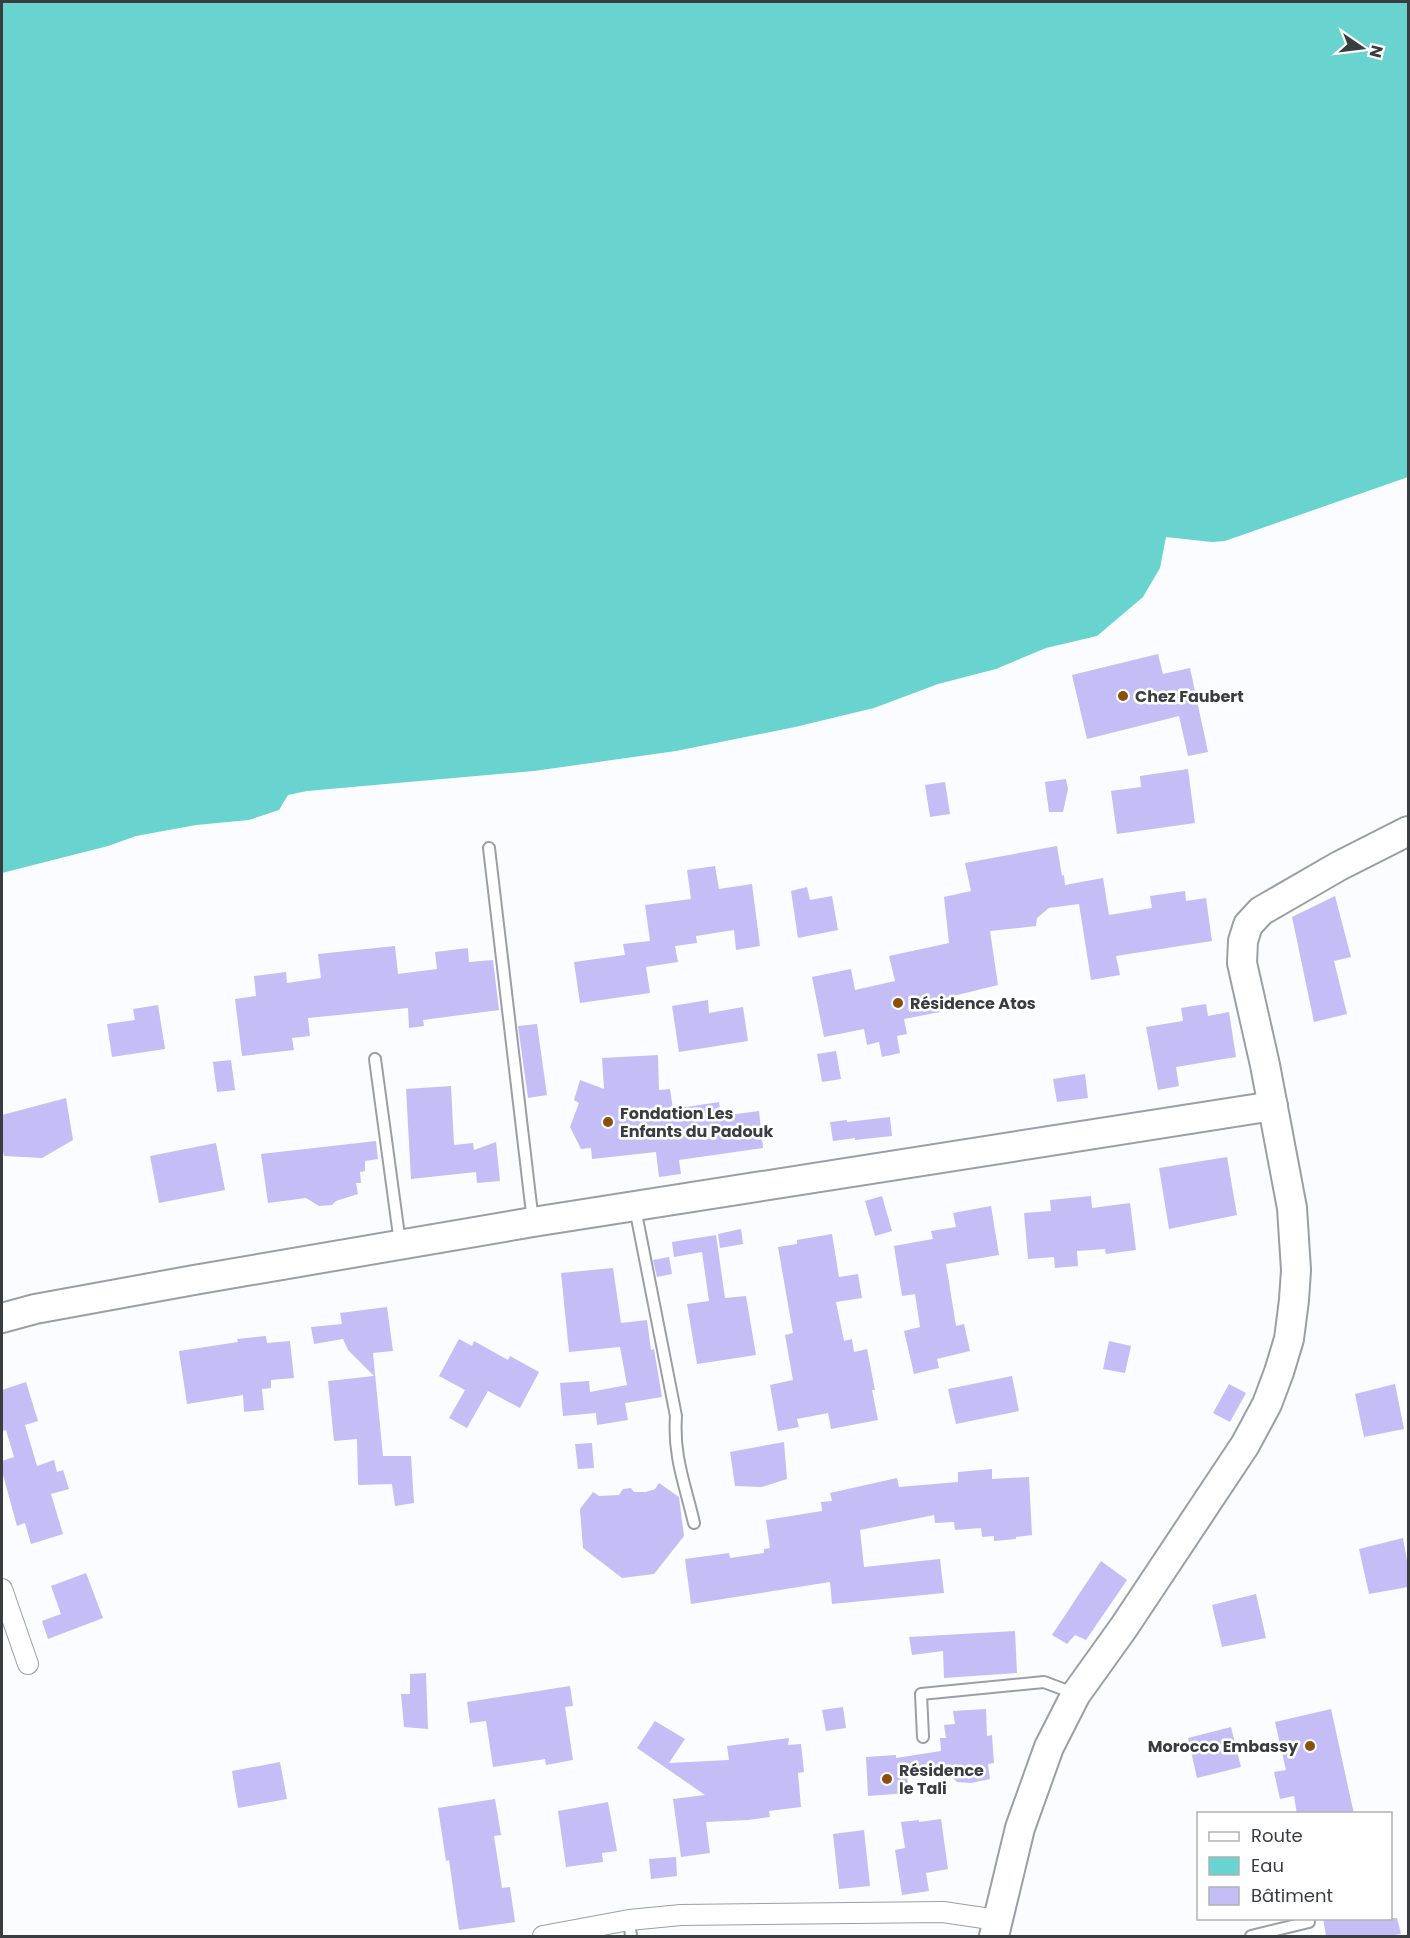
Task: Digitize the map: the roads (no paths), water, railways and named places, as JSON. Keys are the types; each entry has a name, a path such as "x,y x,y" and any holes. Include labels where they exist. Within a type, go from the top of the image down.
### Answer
{"main road":[{"path":"995,1928 1020,1828 1049,1747 1076,1694 1124,1627 1245,1444 1267,1404 1288,1339 1294,1300 1296,1240 1273,1106 1242,963 1243,941 1248,925 1261,911 1339,866 1408,831"},
{"path":"2,1318 34,1309 194,1280 533,1222 1273,1106"}],"street":[{"path":"2,1589 28,1665"},
{"path":"543,1936 630,1928 681,1915 943,1912 995,1928"}],"lane":[{"path":"489,848 533,1222"},
{"path":"375,1059 401,1246"},
{"path":"634,1207 676,1416 674,1430 677,1462 684,1480 694,1523"},
{"path":"923,1737 921,1694 1044,1682 1076,1694"},
{"path":"1251,1936 1310,1922"}],"water":[{"path":"2,2 1408,2 1408,477 1225,541 1212,542 1166,537 1160,568 1143,597 1097,636 1046,648 996,669 938,684 874,708 795,727 676,751 534,771 307,791 288,795 279,810 249,820 196,825 136,836 108,846 2,873"}],"place":[{"name":"Chez Faubert","path":"1123,696"},
{"name":"Résidence Atos","path":"898,1003"},
{"name":"Fondation Les Enfants du Padouk","path":"608,1122"},
{"name":"Morocco Embassy","path":"1310,1746"},
{"name":"Résidence le Tali","path":"887,1779"}]}
